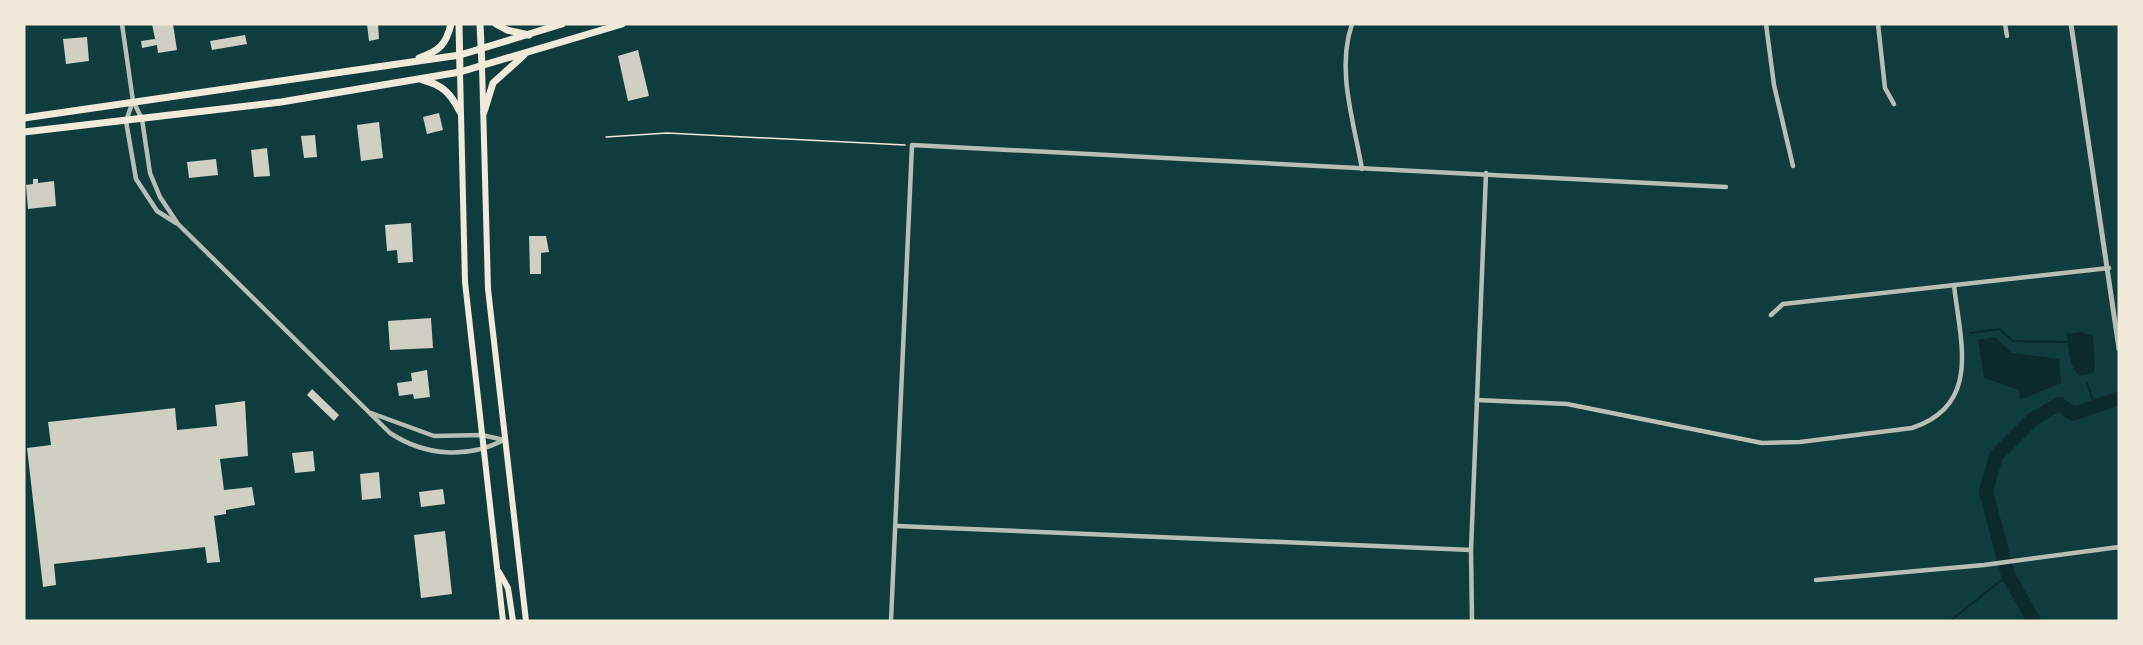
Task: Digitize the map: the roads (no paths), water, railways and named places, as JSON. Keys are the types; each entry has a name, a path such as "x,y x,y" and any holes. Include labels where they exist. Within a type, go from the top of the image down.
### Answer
{"main road":[{"path":"405,63 435,52 446,42 451,24"},
{"path":"459,24 465,282 503,621"},
{"path":"480,24 488,289 526,621"},
{"path":"496,24 507,30 532,35"},
{"path":"24,117 460,55 532,35 562,24"},
{"path":"24,132 281,102 460,72 622,24"},
{"path":"484,112 493,83 526,53"},
{"path":"417,79 435,83 450,92 460,112"},
{"path":"496,563 508,588 513,621"}],"street":[{"path":"122,24 133,101 142,119 150,173 160,197 178,224 371,413 380,425 406,443 436,451 484,451 504,441"},
{"path":"1352,24 1345,53 1345,74 1362,169"},
{"path":"1766,24 1774,85 1792,166"},
{"path":"1878,24 1885,88 1894,104"},
{"path":"2005,24 2007,36"},
{"path":"2071,24 2109,268 2119,349"},
{"path":"133,101 126,121 136,179 157,211 178,224"},
{"path":"891,621 897,526 912,145 1726,187"},
{"path":"1472,621 1471,550 1486,173"},
{"path":"1771,315 1783,304 2109,268"},
{"path":"1477,400 1568,404 1762,443 1800,442 1912,428 1942,414 1954,398 1960,384 1963,367 1954,285"},
{"path":"371,413 434,436 482,435 504,441"},
{"path":"897,526 1471,550"},
{"path":"1816,580 1994,564 2119,547"}],"water":[{"path":"2081,332 2093,336 2095,369 2093,373 2080,376 2071,362 2067,334"},
{"path":"1995,337 2012,353 2059,359 2061,383 2020,400 2019,390 1984,378 1978,340"}],"waterway":[{"path":"1971,333 1999,329 2013,341 2068,342"},
{"path":"2087,383 2095,406"},
{"path":"2034,621 2008,575 1986,491 1996,456 2033,419 2059,404 2073,414 2119,398"},
{"path":"1950,621 2008,575"}]}
